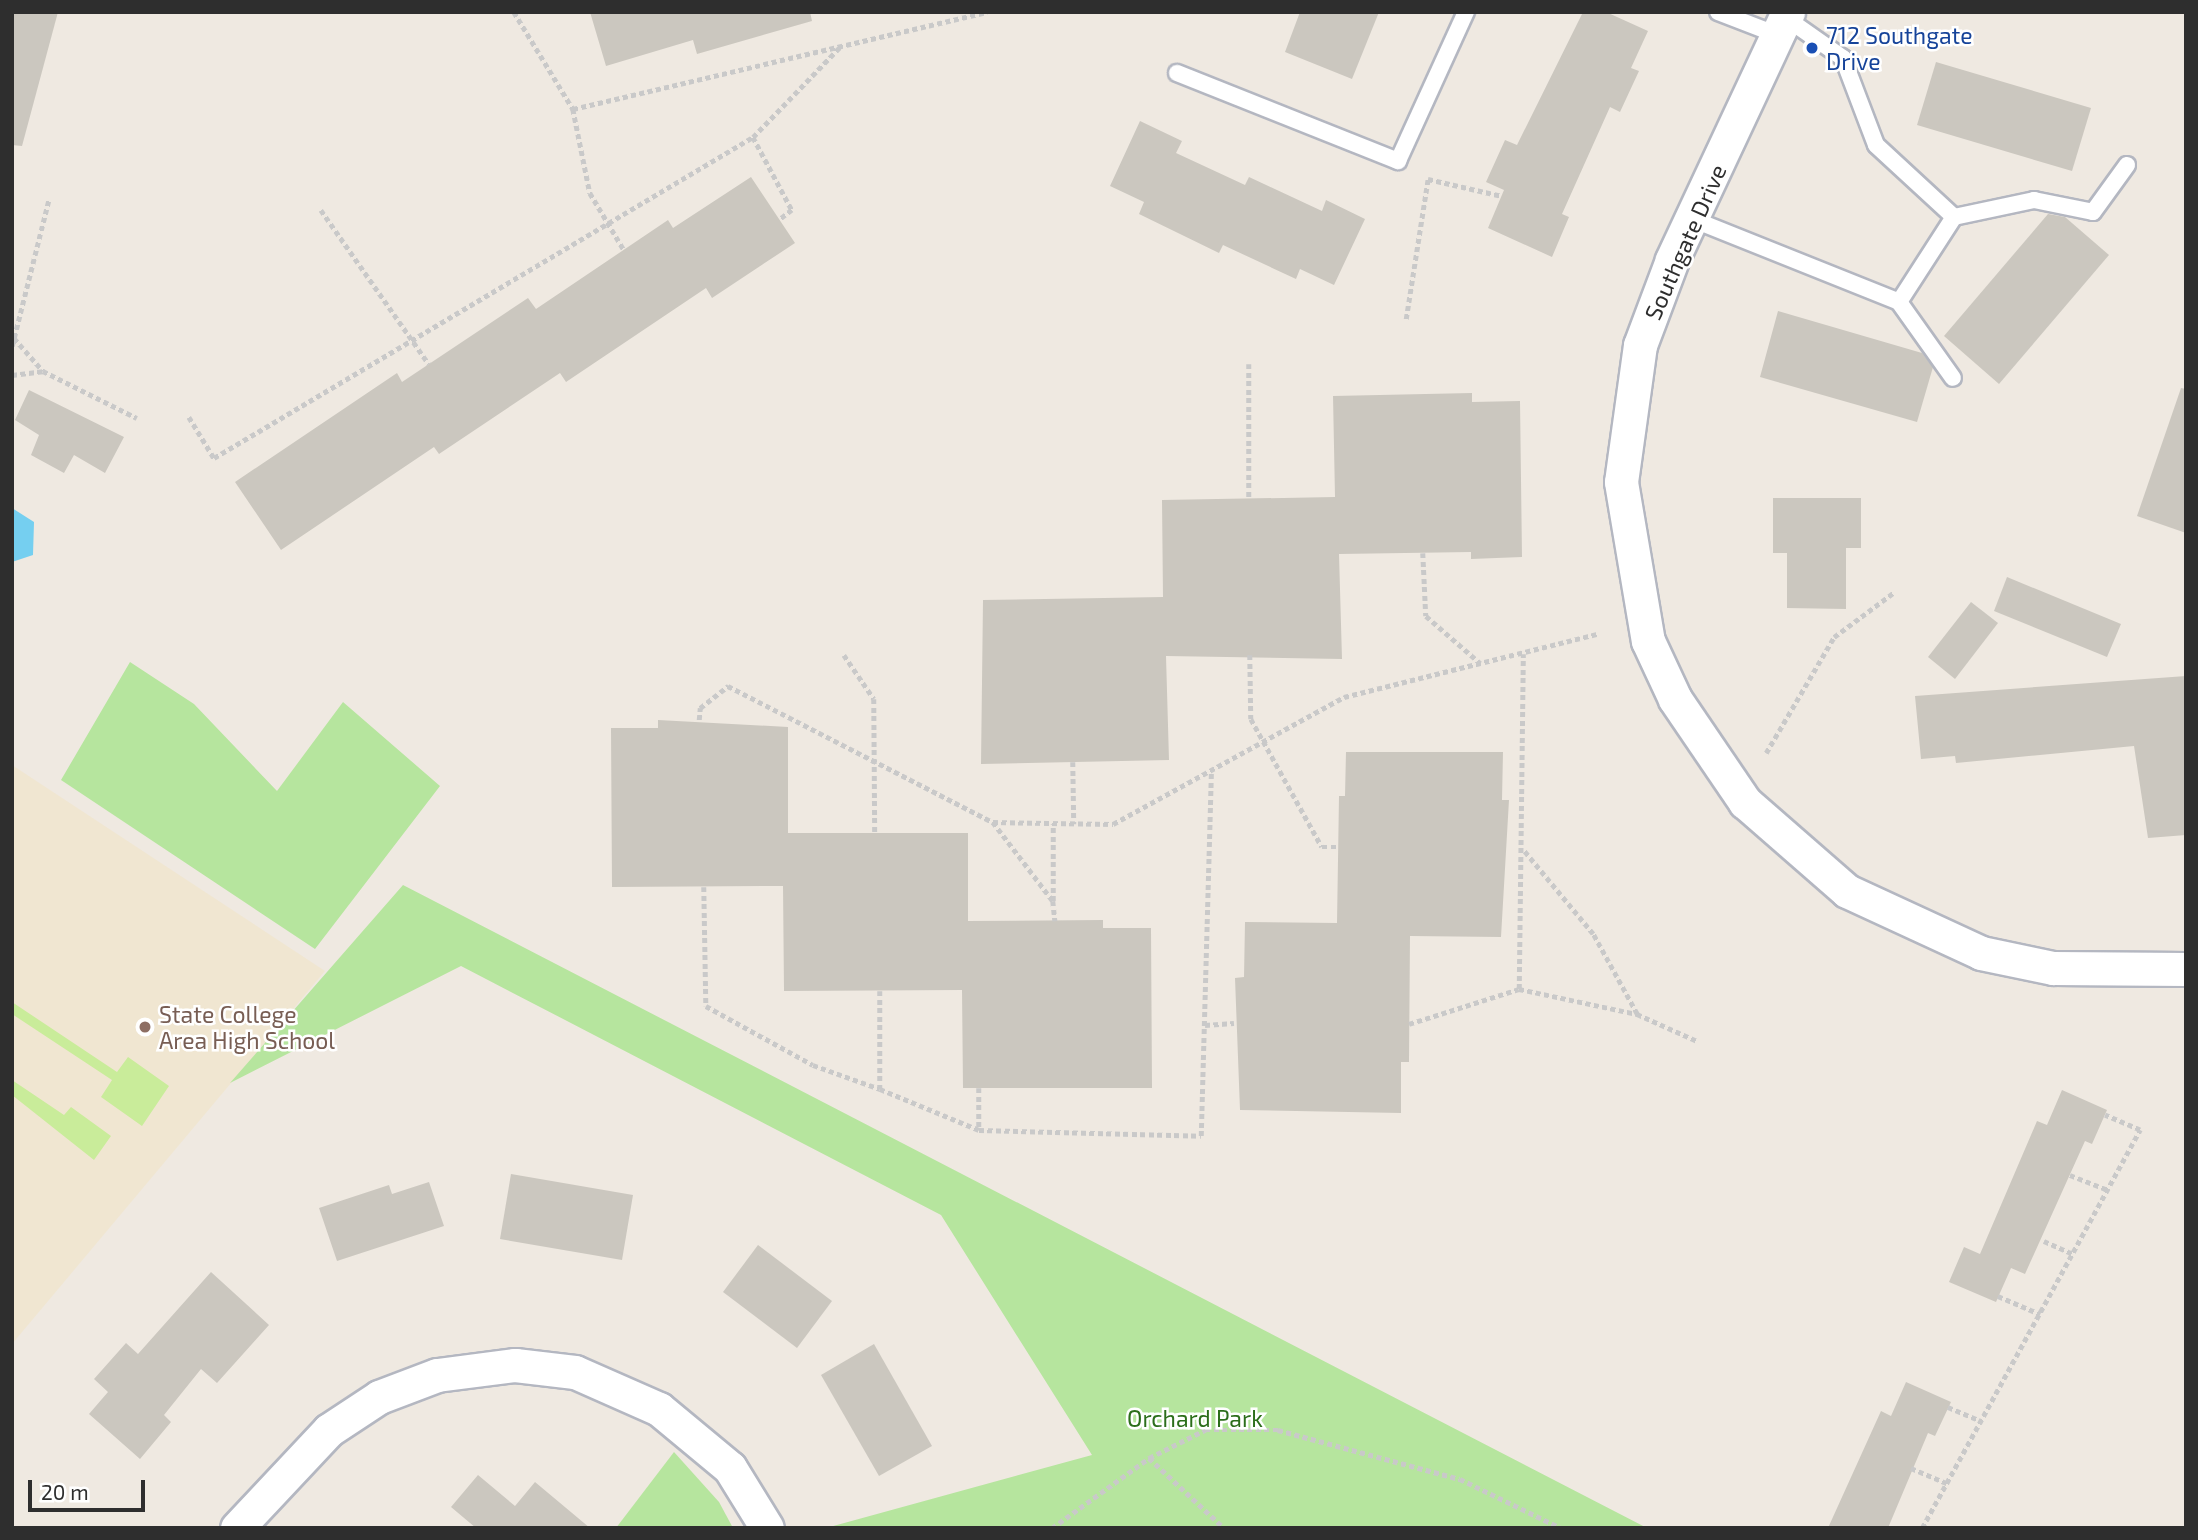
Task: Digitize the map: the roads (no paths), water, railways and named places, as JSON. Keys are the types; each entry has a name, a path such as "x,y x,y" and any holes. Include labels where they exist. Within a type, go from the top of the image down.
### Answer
{"street":[{"name":"Southgate Drive","path":"1784,22 1692,219 1640,345 1621,482 1648,641 1707,753 1795,851 1847,891 1913,926 1981,953 2053,968 2186,969"},
{"path":"237,1528 328,1430 379,1397 437,1375 515,1365 575,1372 659,1409 730,1468 767,1528"}],"lane":[{"path":"1177,72 1398,161 1466,12"},
{"path":"1718,12 1784,22 1843,58 1876,145 1954,217"},
{"path":"1899,302 1954,217 2034,200 2093,212 2127,165"},
{"path":"1692,219 1899,302 1953,378"}],"water":[{"path":"12,508 34,522 33,555 12,562"}],"place":[{"name":"712 Southgate Drive","path":"1812,48"},
{"name":"State College Area High School","path":"145,1027"}],"park label":[{"name":"Orchard Park","path":"1195,1418"}]}
